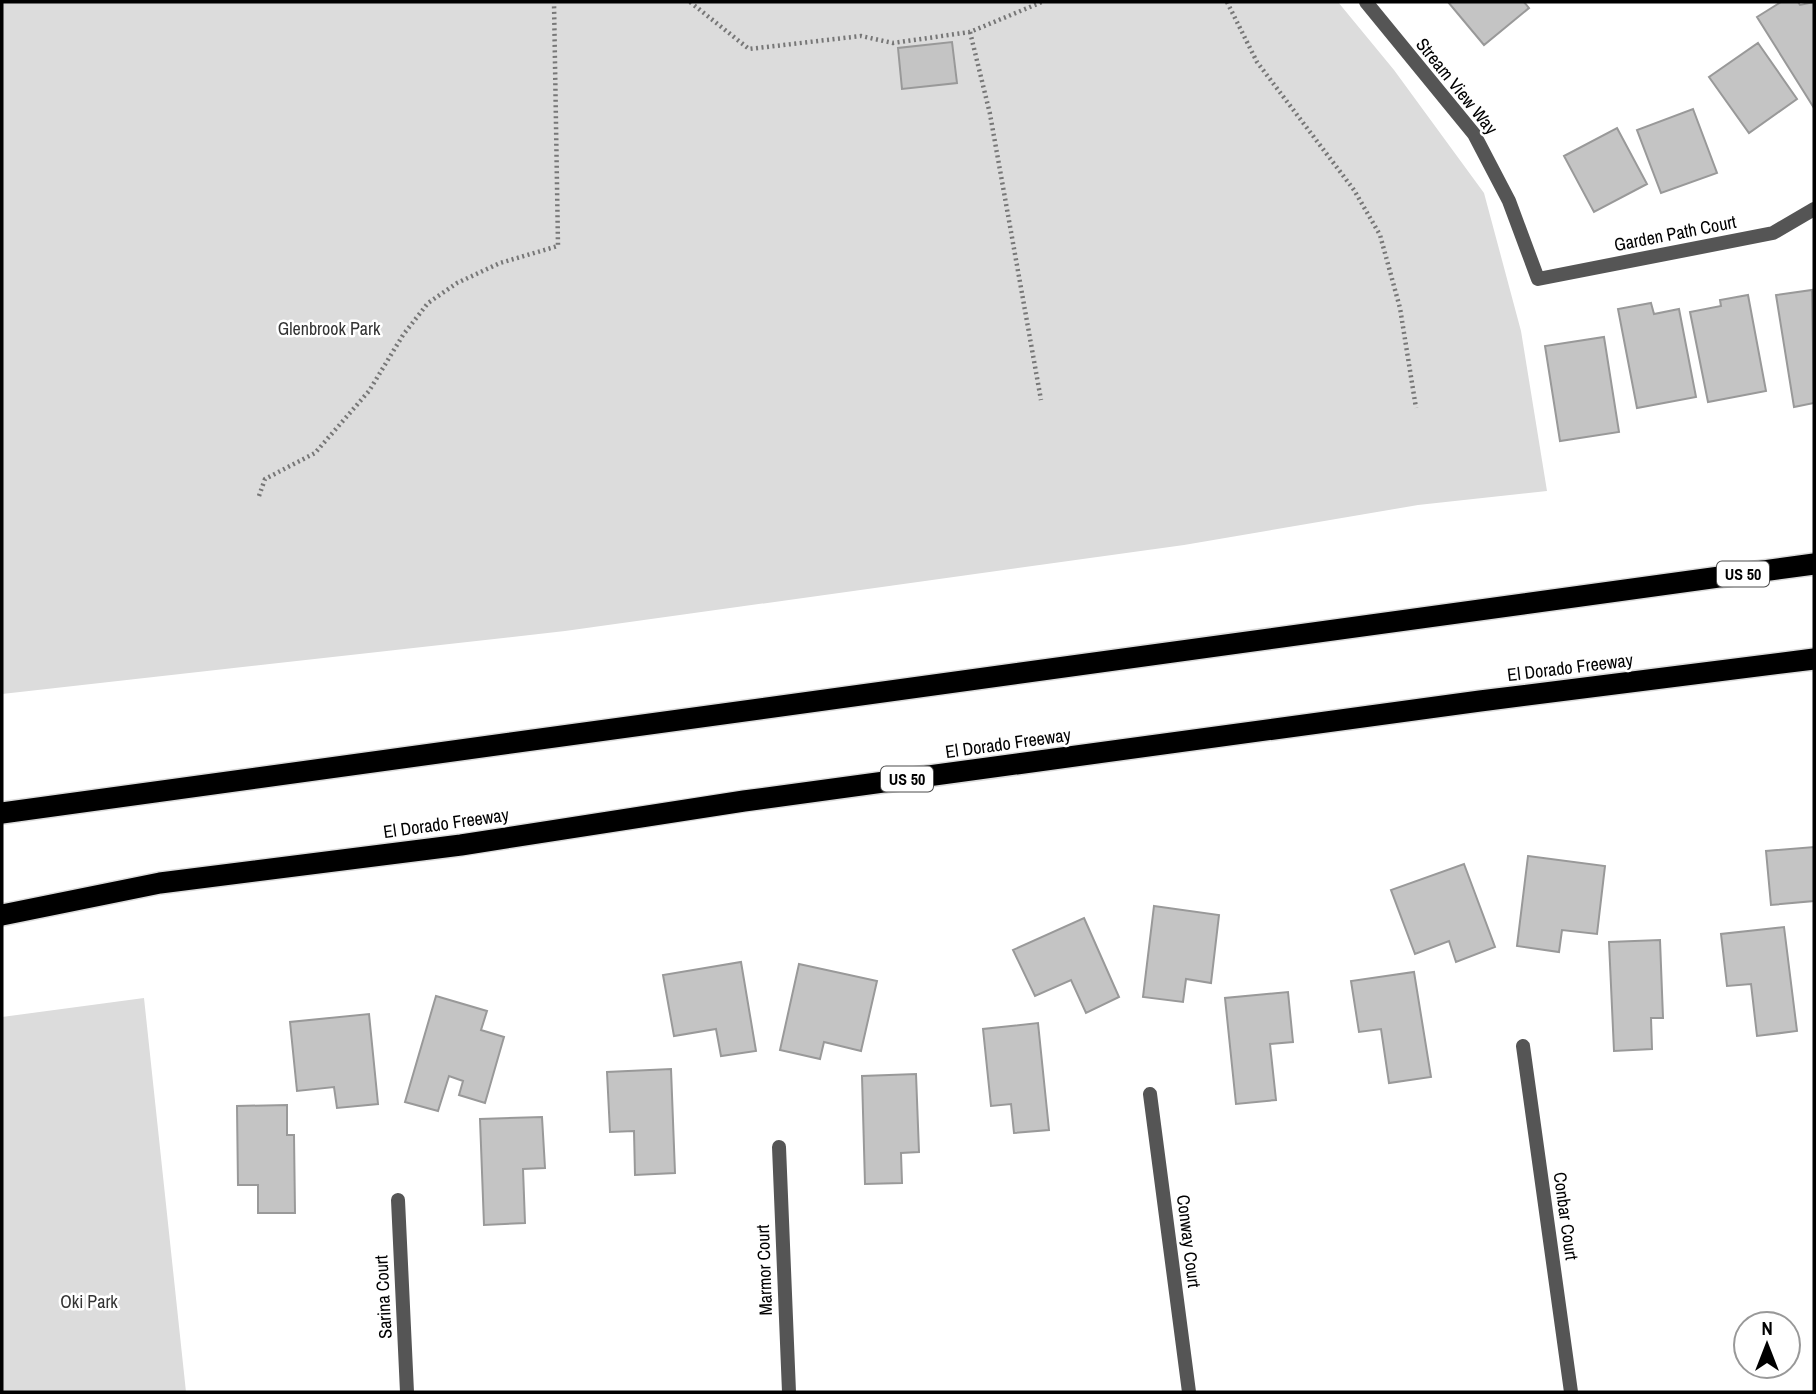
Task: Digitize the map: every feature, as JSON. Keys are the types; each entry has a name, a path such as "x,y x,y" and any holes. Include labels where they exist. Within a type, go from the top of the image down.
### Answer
{"highway":[{"path":"1673,584 1814,554"},
{"name":"US 50","path":"2,813 1814,564"},
{"name":"El Dorado Freeway","path":"2,915 160,883 461,845 744,801 1453,705 1814,660"}],"street":[{"name":"Stream View Way","path":"1366,2 1474,134 1509,201 1538,279"},
{"name":"Garden Path Court","path":"1538,279 1773,233 1814,209"},
{"name":"Conbar Court","path":"1523,1046 1571,1392"},
{"name":"Conway Court","path":"1150,1094 1189,1392"},
{"name":"Marmor Court","path":"779,1147 789,1392"},
{"name":"Sarina Court","path":"398,1200 407,1392"}],"path":[{"path":"260,496 265,479 315,453 369,391 403,335 428,303 457,283 500,263 558,246 554,2"},
{"path":"690,2 749,49 861,36 893,43 970,32 1042,2"},
{"path":"1227,2 1257,62 1354,190 1380,235 1400,307 1416,408"},
{"path":"970,32 990,114 1041,400"}],"green space":[{"name":"Glenbrook Park","path":"2,2 1338,2 1394,70 1484,193 1521,331 1547,491 1418,505 1184,545 565,631 2,694"},
{"name":"Oki Park","path":"144,998 186,1392 2,1392 2,1017"}],"building":[{"path":"1448,2 1524,2 1529,8 1484,45"},
{"path":"1781,2 1798,2 1800,5 1814,2 1814,108 1757,17"},
{"path":"952,42 957,83 902,89 898,48"},
{"path":"1758,43 1797,99 1749,133 1709,77"},
{"path":"1693,109 1717,173 1661,193 1637,130"},
{"path":"1617,128 1647,184 1594,212 1564,156"},
{"path":"1812,290 1814,403 1794,407 1776,295"},
{"path":"1748,295 1766,391 1708,402 1690,312 1721,306 1720,300"},
{"path":"1651,303 1654,314 1679,309 1696,397 1637,408 1618,309"},
{"path":"1604,337 1619,432 1560,441 1545,346"},
{"path":"1814,847 1814,901 1771,905 1766,851"},
{"path":"1528,856 1605,866 1597,934 1562,930 1559,952 1517,946"},
{"path":"1464,864 1495,947 1456,962 1449,941 1415,954 1391,890"},
{"path":"1154,906 1219,915 1211,983 1186,979 1183,1002 1143,997"},
{"path":"1084,918 1119,997 1086,1013 1071,980 1035,996 1013,950"},
{"path":"1784,927 1797,1031 1757,1036 1751,984 1727,986 1721,934"},
{"path":"1660,940 1663,1018 1651,1018 1652,1049 1614,1051 1609,942"},
{"path":"741,962 756,1051 721,1056 716,1029 674,1036 663,975"},
{"path":"799,964 877,981 861,1051 824,1042 820,1059 780,1050"},
{"path":"1414,972 1431,1077 1389,1083 1381,1029 1359,1032 1351,981"},
{"path":"1288,992 1293,1042 1270,1044 1276,1100 1236,1104 1225,998"},
{"path":"436,996 487,1011 481,1030 504,1037 485,1103 459,1095 463,1081 449,1076 438,1111 405,1102"},
{"path":"369,1014 378,1104 337,1108 334,1087 297,1091 290,1022"},
{"path":"1038,1023 1049,1130 1014,1133 1011,1104 991,1106 983,1029"},
{"path":"671,1069 675,1173 635,1175 634,1131 610,1132 607,1072"},
{"path":"916,1074 919,1152 901,1153 902,1183 865,1184 862,1076"},
{"path":"287,1105 287,1135 294,1135 295,1213 258,1213 258,1185 238,1185 237,1106"},
{"path":"542,1117 545,1168 523,1169 525,1223 484,1225 480,1119"}]}
